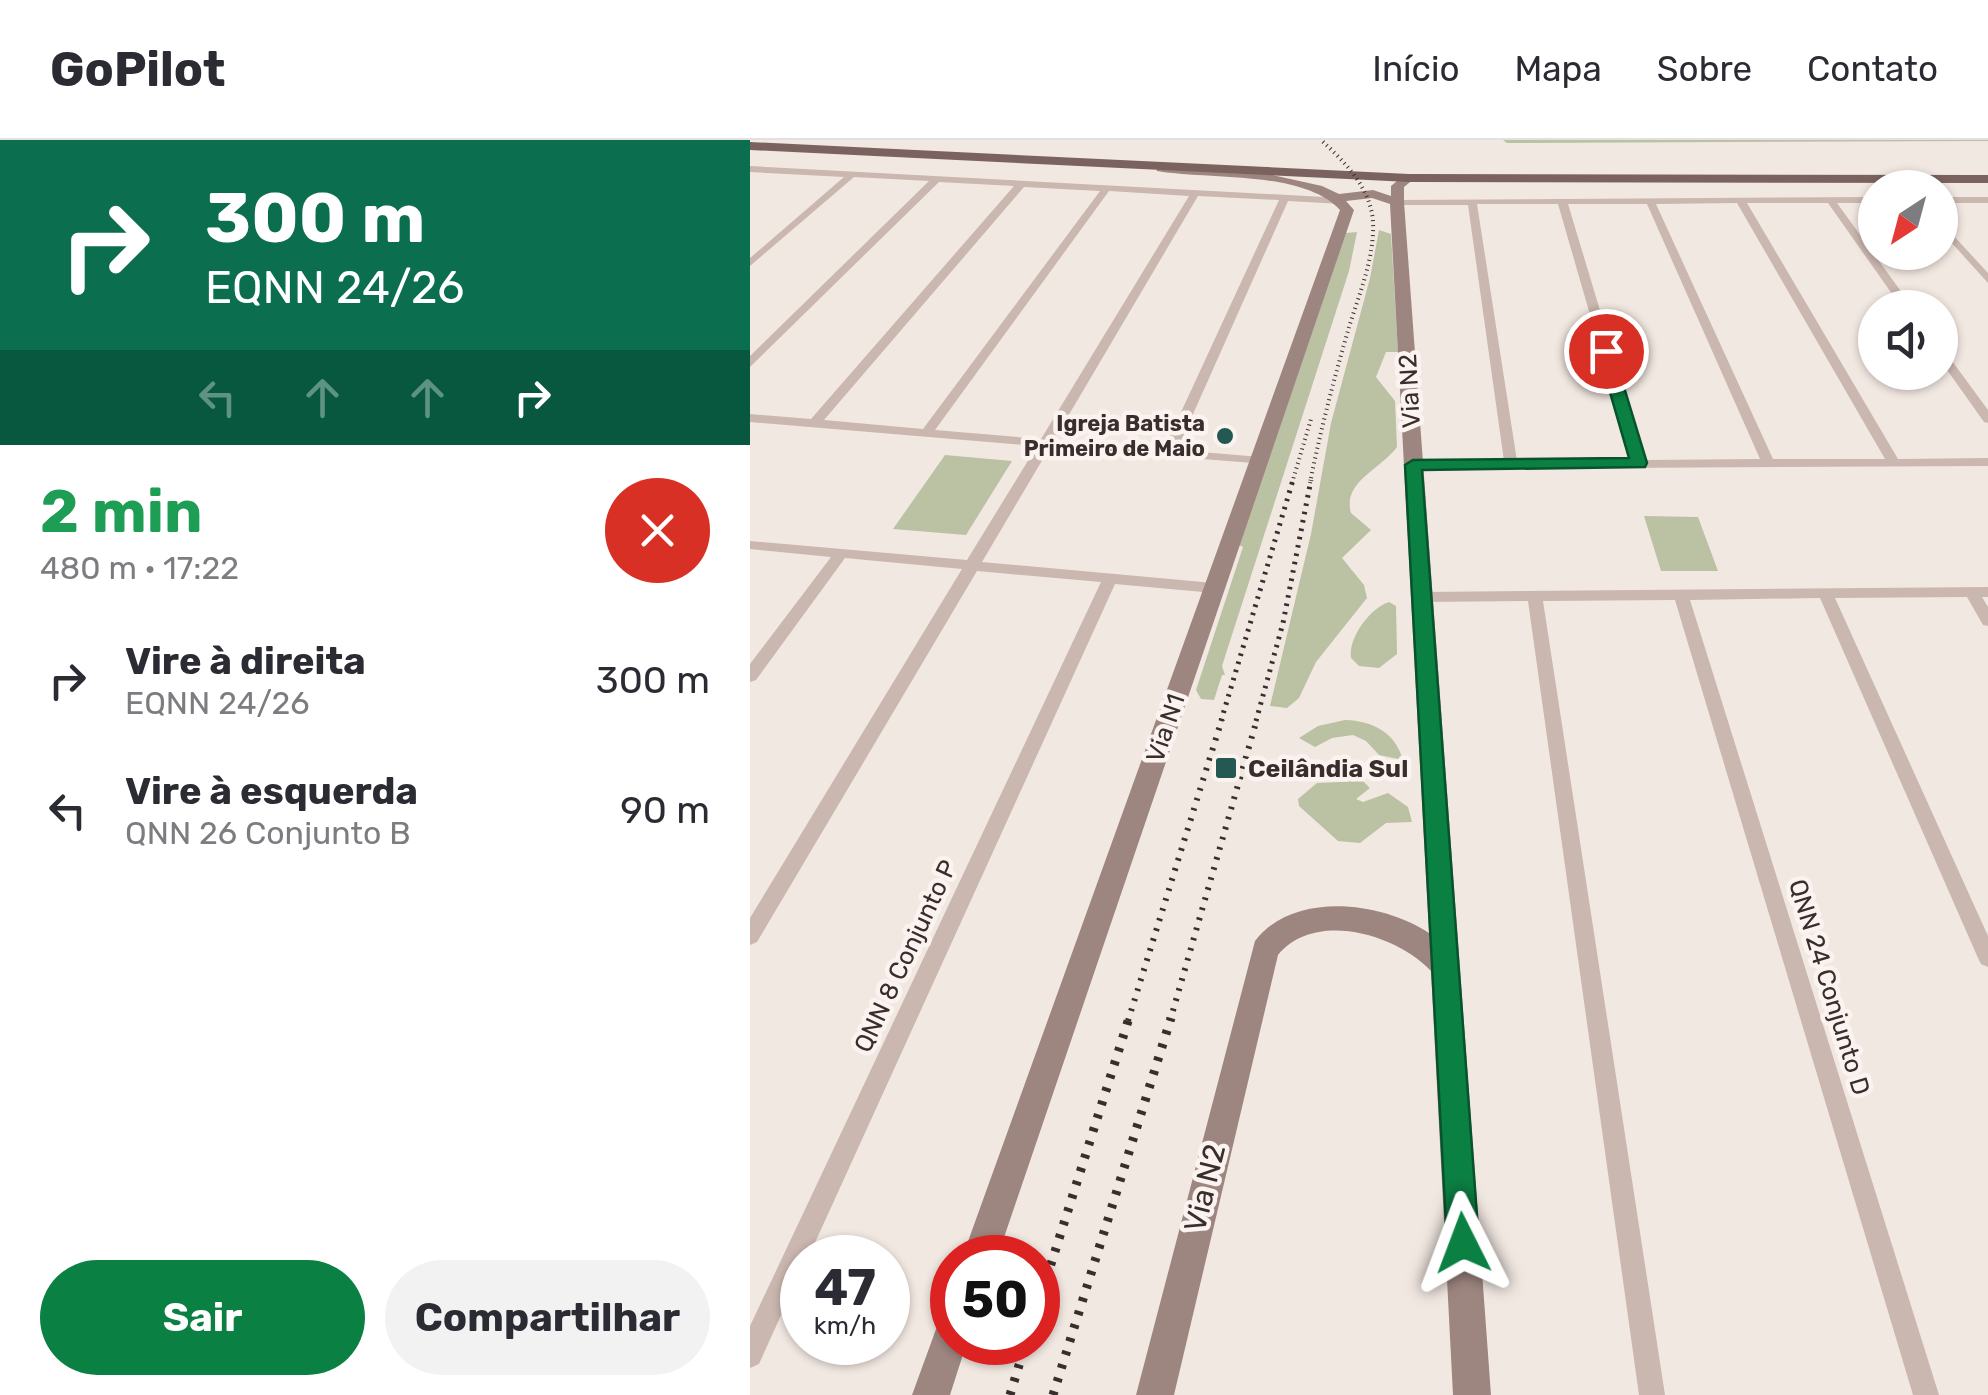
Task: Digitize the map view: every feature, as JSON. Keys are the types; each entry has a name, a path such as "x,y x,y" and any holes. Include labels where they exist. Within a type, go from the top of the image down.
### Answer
{"main road":[{"path":"894,140 1321,158"},
{"path":"943,157 960,144"},
{"path":"971,158 968,153 984,145"},
{"path":"750,146 1162,168 1403,190"},
{"path":"1480,162 1891,163"},
{"path":"1561,164 1568,173 1562,180"},
{"path":"1162,168 1282,182 1318,189 1341,199 1403,190 1562,180 1988,180"},
{"name":"Via N2","path":"1403,190 1413,465 1472,1395"},
{"name":"Via N1","path":"987,1235 1345,218 1347,210 1341,199"},
{"name":"Via N2","path":"1155,1395 1265,950 1288,928 1306,920 1358,924 1398,930 1428,948 1446,968"},
{"path":"931,1395 941,1365"}],"street":[{"path":"750,169 1341,199"},
{"path":"750,185 769,170"},
{"path":"750,264 852,175"},
{"path":"750,363 937,179"},
{"path":"814,424 1021,184"},
{"path":"927,432 1107,188"},
{"path":"1403,190 1472,202 1858,200"},
{"path":"750,936 1195,193"},
{"path":"1169,453 1284,198"},
{"path":"1740,200 1894,462"},
{"path":"1830,200 1895,290"},
{"path":"1958,200 1988,200"},
{"path":"1562,201 1639,463"},
{"path":"1650,201 1768,463"},
{"path":"1472,202 1511,463"},
{"path":"1958,245 1988,280"},
{"path":"1958,377 1988,419"},
{"path":"750,418 1261,461"},
{"path":"1413,465 1988,462"},
{"path":"750,546 1214,588"},
{"path":"750,676 840,555"},
{"name":"QNN 8 Conjunto P","path":"750,1355 1110,580"},
{"path":"1422,597 1980,592 1988,620"},
{"name":"QNN 24 Conjunto D","path":"1681,594 1926,1395"},
{"path":"1534,596 1652,1395"},
{"path":"1826,596 1988,958"}],"green space":[{"path":"1503,140 1988,140 1988,141 1507,143"},
{"path":"1379,230 1391,234 1398,352 1386,352 1376,377 1395,401 1397,447 1352,493 1351,513 1371,530 1342,558 1364,585 1367,598 1316,662 1299,698 1287,708 1270,706 1311,534 1331,423"},
{"path":"1357,232 1349,271 1222,666 1225,675 1214,700 1201,699 1196,690 1243,547 1239,545 1346,233"},
{"path":"945,455 1012,461 966,535 893,529"},
{"path":"1644,516 1698,517 1718,571 1661,571"},
{"path":"1389,602 1396,606 1397,654 1379,668 1359,666 1351,658 1357,633 1375,610"},
{"path":"1345,720 1382,730 1403,760 1379,755 1366,741 1353,735 1332,738 1315,747 1299,738 1318,726"},
{"path":"1363,781 1370,788 1356,799 1363,802 1388,793 1408,807 1412,822 1386,823 1360,843 1338,841 1299,806 1298,799 1317,783"}],"railway":[{"path":"1310,483 1373,236 1371,210 1362,187 1321,140"},
{"path":"1292,483 1312,416"},
{"path":"1221,721 1293,480"},
{"path":"1256,721 1283,623 1311,480"},
{"path":"1128,1021 1222,719"},
{"path":"1170,1021 1257,719"},
{"path":"1060,1236 1129,1018"},
{"path":"1053,1395 1171,1018"},
{"path":"1010,1395 1019,1365"}],"place":[{"name":"Igreja Batista Primeiro de Maio","path":"1225,436"},
{"name":"Ceilândia Sul","path":"1226,768"}],"route":[{"path":"1463,1243 1413,465 1639,463 1606,351"}]}
